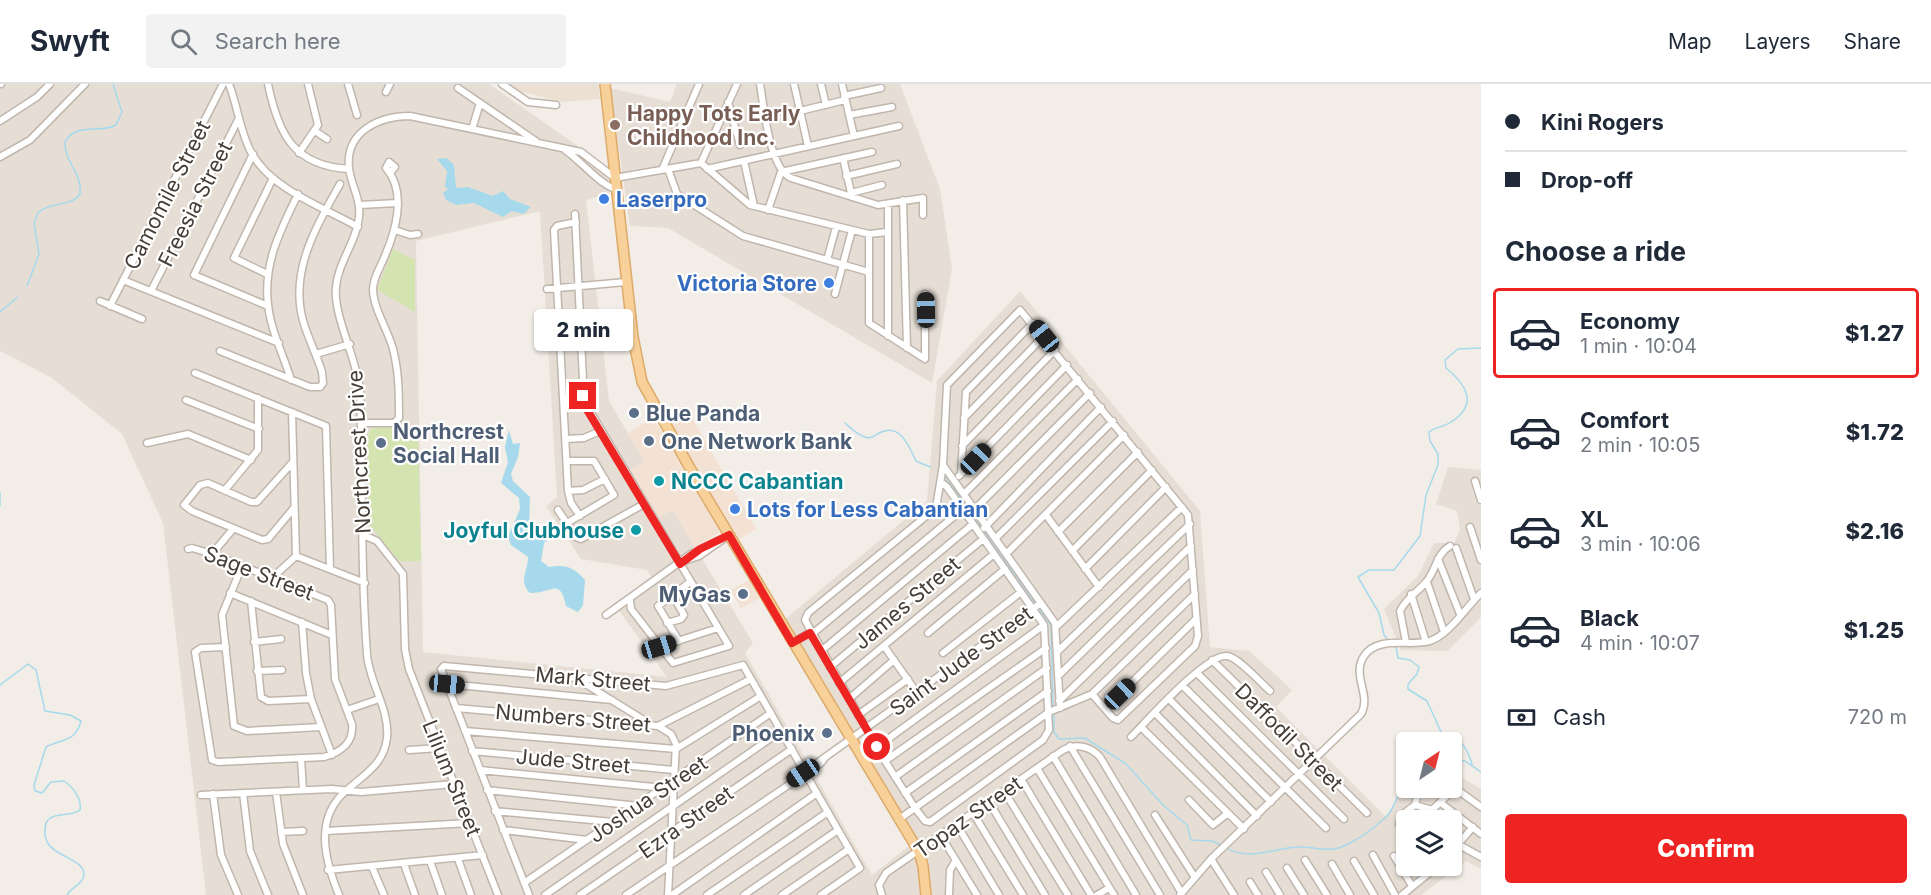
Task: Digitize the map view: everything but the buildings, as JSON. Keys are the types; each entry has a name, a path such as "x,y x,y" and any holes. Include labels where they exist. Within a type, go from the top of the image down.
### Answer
{"main road":[{"path":"605,84 626,282 633,338 642,382 670,436 850,741 919,852 926,895"}],"street":[{"path":"0,121 37,97 50,84"},
{"path":"0,157 30,140 85,84"},
{"name":"Camomile Street","path":"110,306 223,84"},
{"path":"229,84 253,154 273,178 358,227"},
{"path":"268,84 282,132 299,153 329,167 349,169"},
{"path":"299,153 315,131 318,120 308,84"},
{"path":"348,84 357,115"},
{"path":"386,92 390,84"},
{"path":"502,84 528,102 556,105"},
{"path":"699,84 665,169 677,194 743,236 869,272"},
{"path":"701,163 737,84"},
{"path":"760,84 774,154 781,172 768,210"},
{"path":"794,84 808,146"},
{"path":"821,84 826,105"},
{"path":"842,84 854,136"},
{"path":"458,88 541,144"},
{"path":"800,111 881,88"},
{"path":"728,102 740,145"},
{"path":"472,129 480,103"},
{"path":"849,115 892,107"},
{"name":"Northcrest Drive","path":"339,895 328,870 324,845 326,831 334,806 346,790 368,774 384,752 387,729 367,656 358,376 336,301 336,286 343,261 358,227 359,205 349,169 350,154 357,138 367,126 381,119 410,116 581,152 615,178"},
{"name":"Freesia Street","path":"150,291 239,117"},
{"path":"707,169 899,126"},
{"path":"315,131 327,139"},
{"name":"Northcrest Drive","path":"565,150 607,186 616,189"},
{"path":"781,172 872,152"},
{"path":"253,154 191,276 268,306"},
{"path":"843,158 851,195"},
{"path":"744,161 754,206"},
{"path":"615,178 701,163"},
{"path":"701,163 740,199 754,206 869,234 887,232"},
{"path":"846,176 897,164"},
{"path":"593,172 600,167"},
{"path":"361,423 394,423 399,418 399,387 393,349 373,290 395,230 398,203 391,172"},
{"path":"781,172 871,204 888,204 923,198 923,215"},
{"path":"267,274 231,259 273,178"},
{"path":"220,351 321,390 323,380 300,307 300,275 307,247 340,184"},
{"path":"851,195 882,185"},
{"path":"291,380 268,306 267,274 276,240 298,194"},
{"path":"903,200 908,348"},
{"path":"359,205 398,203"},
{"path":"888,204 888,336"},
{"path":"575,214 582,287 584,401 644,504 683,562 690,582 729,646 675,663 659,647 631,609 630,600"},
{"path":"576,222 555,227 568,491 571,502 580,516"},
{"path":"827,260 836,227"},
{"path":"395,230 410,236 417,234"},
{"path":"835,294 852,230"},
{"path":"869,234 869,323 924,359 927,357 925,294"},
{"path":"123,280 279,342"},
{"path":"547,289 594,287 626,282"},
{"path":"100,301 142,319"},
{"path":"941,482 963,509 1044,625 1049,730 1043,740 931,821 925,820 915,808 866,729 805,622 808,613 934,510 939,503 948,383 1017,312 1023,311 1044,336 1182,507 1190,524 1197,640 1192,650 1120,720 1114,720 1092,694"},
{"path":"961,474 963,418 968,388 1033,323"},
{"path":"963,418 1044,336"},
{"path":"316,354 350,344"},
{"path":"961,446 1055,350"},
{"path":"954,480 1067,365"},
{"path":"195,373 326,426 330,569"},
{"path":"964,494 1078,379"},
{"path":"975,509 1090,393"},
{"path":"225,490 258,450 258,398"},
{"path":"186,400 259,429"},
{"path":"979,532 1101,407"},
{"path":"292,412 296,556"},
{"path":"996,538 1113,422"},
{"path":"566,439 584,438 600,431"},
{"path":"147,443 188,434 251,460"},
{"path":"1007,553 1124,435"},
{"path":"1058,532 1138,452"},
{"path":"567,461 592,460 614,497 567,524"},
{"path":"292,463 257,502 251,502 204,483 184,505 233,529 266,540 293,509"},
{"path":"943,465 1007,553 1056,627 1059,705"},
{"path":"1072,551 1152,470"},
{"path":"568,491 583,490 605,479"},
{"path":"1475,481 1481,500"},
{"path":"1085,569 1166,487"},
{"path":"571,502 556,511 576,537 581,538 644,504"},
{"path":"1056,627 1182,507"},
{"path":"792,643 811,634 963,509"},
{"path":"1046,514 1099,587"},
{"path":"820,651 973,524"},
{"path":"1057,652 1190,524"},
{"path":"1470,527 1481,560"},
{"path":"212,554 233,529"},
{"name":"Lilium Street","path":"363,535 377,541 403,574 406,660 498,895"},
{"path":"606,615 700,549 709,547 729,535"},
{"name":"James Street","path":"830,667 983,538"},
{"path":"1058,676 1191,546"},
{"path":"1407,642 1400,611 1411,594 1427,582 1438,559 1453,547 1474,599"},
{"name":"Sage Street","path":"188,549 212,554 329,603 332,635"},
{"path":"839,683 994,554"},
{"path":"296,556 364,583"},
{"path":"272,578 296,556"},
{"path":"1438,559 1460,614"},
{"path":"242,566 222,615 233,723 236,728 247,731 321,727"},
{"path":"928,633 1005,569"},
{"path":"898,820 1059,705 1193,570"},
{"path":"680,641 658,606 690,582"},
{"path":"1427,582 1444,632"},
{"path":"943,653 1021,592"},
{"path":"225,647 201,648 195,652 212,760 218,762 300,759 332,755 342,750 351,738 352,724 335,679 332,635 230,593"},
{"path":"1070,746 1088,748 1100,758 1180,894 1194,876 1299,775 1364,708 1359,666 1368,652 1384,645 1426,642 1444,632 1481,593"},
{"path":"667,623 681,619 684,615 672,594"},
{"path":"1059,705 1092,694 1195,594"},
{"path":"1411,594 1426,642"},
{"path":"251,601 257,671 263,699 311,699"},
{"name":"Saint Jude Street","path":"626,895 850,741 1041,603"},
{"path":"1105,709 1196,619"},
{"path":"302,622 306,673 311,699 332,755"},
{"path":"877,747 1044,625"},
{"path":"659,647 718,628"},
{"path":"254,642 281,639"},
{"path":"884,646 917,693"},
{"path":"885,761 1046,648"},
{"path":"1131,737 1197,673 1212,660 1223,656 1231,657 1270,691"},
{"path":"849,699 894,660"},
{"name":"Daffodil Street","path":"1212,660 1367,813"},
{"name":"Mark Street","path":"447,684 441,667 666,686 742,664 751,679"},
{"path":"895,777 1047,668"},
{"path":"257,671 282,670"},
{"path":"1197,673 1344,819"},
{"path":"576,678 674,737 676,749 670,895"},
{"path":"751,679 860,868 821,895"},
{"name":"Numbers Street","path":"456,708 656,726 751,679"},
{"path":"858,715 908,679"},
{"path":"529,895 447,684 612,700"},
{"path":"1183,686 1326,828"},
{"path":"905,793 1048,691"},
{"path":"465,731 676,749 761,696"},
{"path":"347,710 379,699"},
{"path":"1169,699 1271,802"},
{"name":"Joshua Street","path":"524,883 771,713"},
{"path":"1155,713 1257,816"},
{"path":"1141,727 1244,829"},
{"path":"545,895 673,808 781,730"},
{"path":"1070,746 1160,895"},
{"name":"Topaz Street","path":"882,895 879,885 882,878 1070,746"},
{"path":"409,750 440,748"},
{"name":"Ezra Street","path":"580,895 792,749"},
{"name":"Jude Street","path":"472,751 674,770"},
{"path":"1053,756 1136,895"},
{"path":"300,759 303,790"},
{"path":"1037,768 1114,895"},
{"path":"480,770 665,788"},
{"path":"1021,779 1091,895"},
{"path":"201,795 303,790 368,792 454,784"},
{"path":"488,790 639,806"},
{"path":"1004,791 1068,895"},
{"path":"276,792 286,856 303,895"},
{"path":"243,793 250,851 268,895"},
{"path":"670,895 817,793"},
{"path":"1462,793 1481,807"},
{"path":"213,794 221,855 238,895"},
{"path":"1408,810 1415,805 1417,798"},
{"path":"1415,805 1429,811 1444,798"},
{"path":"1189,800 1213,825 1228,813"},
{"path":"989,802 1045,895"},
{"path":"1441,802 1481,834"},
{"path":"495,811 613,822"},
{"path":"707,895 828,812"},
{"path":"973,813 1023,895"},
{"path":"1155,815 1194,876"},
{"path":"326,831 470,823"},
{"path":"957,825 999,895"},
{"path":"1462,836 1473,826"},
{"path":"503,830 587,840"},
{"path":"744,895 838,830"},
{"path":"281,832 303,831"},
{"path":"941,836 976,895"},
{"path":"1462,846 1481,856"},
{"path":"782,895 849,849"},
{"path":"328,870 483,855"},
{"path":"1373,855 1395,895"},
{"path":"1394,856 1412,886"},
{"path":"458,859 471,895"},
{"path":"1211,859 1234,895"},
{"path":"949,895 950,870 956,860"},
{"path":"1305,860 1327,895"},
{"path":"430,861 442,895"},
{"path":"1354,861 1374,895"},
{"path":"404,864 415,895"},
{"path":"1332,864 1350,895"},
{"path":"372,867 384,895"},
{"path":"1287,868 1304,895"},
{"path":"1266,873 1280,895"},
{"path":"1402,895 1424,876"},
{"path":"1250,882 1258,895"},
{"path":"1097,895 1109,888"}],"shaded area":[{"path":"0,84 489,84 608,169 609,194 586,200 609,401 645,462 629,471 657,518 672,509 753,643 745,653 872,875 918,839 784,620 927,501 937,381 1020,291 1200,511 1210,647 1249,651 1292,690 1276,707 1386,817 1398,798 1462,798 1462,778 1481,789 1481,869 1466,861 1462,864 1462,810 1396,810 1396,876 1446,876 1421,895 206,895 163,523 122,434 52,378 0,351","holes":["540,211 557,497 546,506 581,559 647,570 651,577 615,605 667,677 423,652 416,241"]},
{"path":"508,84 598,84 600,99 560,102 509,88"},
{"path":"677,84 900,84 940,189 952,269 932,383 668,228 630,226 610,88 670,102"},
{"path":"685,406 756,529 738,540 666,417"},
{"path":"653,418 720,532 695,547 673,510 657,518 629,471 645,461 628,433"},
{"path":"1448,467 1481,470 1481,617 1447,651 1401,650 1384,609 1418,576 1434,543 1454,543 1460,530 1457,511 1436,504"},
{"path":"749,580 759,598 741,608 731,590"}],"green space":[{"path":"393,249 415,260 415,312 377,290"},
{"path":"418,427 421,561 399,561 369,524 367,435 372,428"}],"water":[{"path":"447,158 454,165 456,188 468,187 493,196 503,191 510,199 531,207 523,214 512,211 503,217 474,203 456,205 446,200 443,193 448,189 445,187 447,171 437,159"},
{"path":"509,430 513,444 520,443 518,457 511,474 513,481 530,497 529,526 535,532 547,530 552,536 544,543 541,561 549,567 569,568 585,580 583,605 578,612 566,606 564,597 558,589 530,593 526,589 524,576 528,557 511,545 508,537 520,509 519,498 501,483 508,462 505,447"}],"waterway":[{"path":"27,286 39,254 34,223 38,213 48,207 71,201 80,194 79,181 67,155 65,142 75,132 116,125 122,112 113,84"},
{"path":"0,312 18,297"},
{"path":"1389,641 1384,635 1379,613 1358,577 1369,570 1394,570 1420,536 1426,495 1438,465 1438,454 1430,441 1429,432 1448,424 1460,415 1467,401 1464,387 1446,368 1445,360 1458,349 1481,348"},
{"path":"845,423 867,438 886,430 898,433 907,443 916,461 930,467"},
{"path":"945,476 981,526"},
{"path":"0,493 0,506"},
{"path":"984,531 1035,603"},
{"path":"1039,609 1051,625 1053,708"},
{"path":"1396,647 1398,658 1410,660 1419,667 1417,674 1408,684 1408,689 1427,701 1442,734 1464,747 1472,764"},
{"path":"0,685 28,664 36,670 45,711 70,715 81,721 79,728 72,736 46,747 34,785 35,791 42,793 51,782 64,781 74,790 80,802 80,810 52,817 45,826 46,840 51,847 77,863 84,874 82,880 67,895"},
{"path":"1054,713 1054,732 1059,739 1085,738 1126,764 1164,806 1187,825 1191,840 1212,841 1221,845"},
{"path":"1462,761 1481,772"},
{"path":"1225,847 1243,854 1292,847 1329,850 1339,848 1375,827 1385,818 1397,798"}],"place":[{"name":"Happy Tots Early Childhood Inc.","path":"615,125"},
{"name":"Laserpro","path":"604,199"},
{"name":"Victoria Store","path":"829,283"},
{"name":"Blue Panda","path":"634,413"},
{"name":"One Network Bank","path":"649,441"},
{"name":"Northcrest Social Hall","path":"381,443"},
{"name":"NCCC Cabantian","path":"659,481"},
{"name":"Lots for Less Cabantian","path":"735,509"},
{"name":"Joyful Clubhouse","path":"636,530"},
{"name":"MyGas","path":"743,594"},
{"name":"Phoenix","path":"827,733"}],"route":[{"path":"583,396 586,408 680,564 691,554 729,535 792,643 810,633 877,747"}]}
